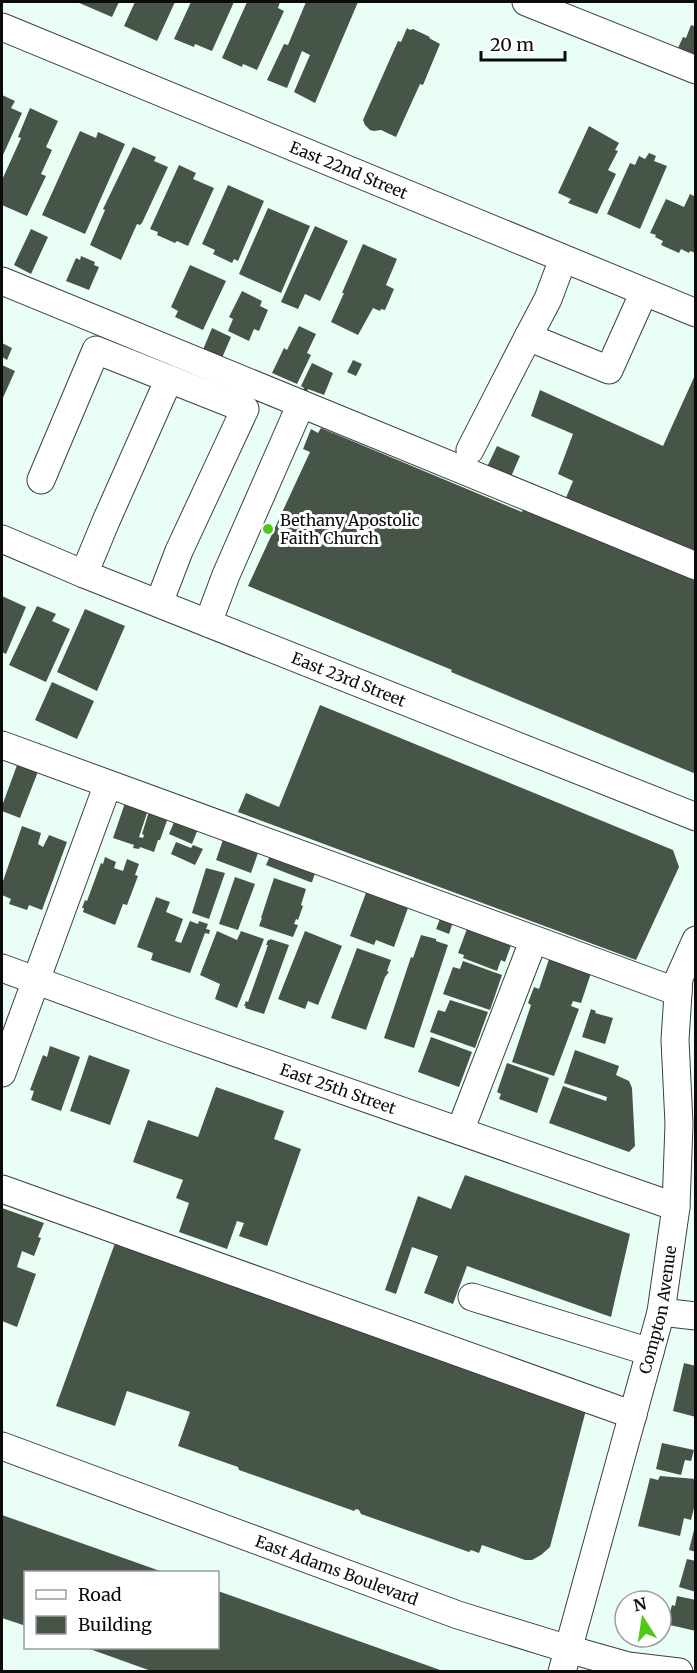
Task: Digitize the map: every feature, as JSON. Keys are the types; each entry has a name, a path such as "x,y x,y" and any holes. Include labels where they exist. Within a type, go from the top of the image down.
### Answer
{"street":[{"path":"526,2 696,70"},
{"name":"East 22nd Street","path":"2,27 696,313"},
{"path":"470,450 548,299 563,259"},
{"path":"2,281 696,566"},
{"path":"528,336 609,370 644,292"},
{"path":"41,480 96,350 245,409 179,551 159,603"},
{"path":"84,574 169,379"},
{"path":"208,622 226,575 301,404"},
{"name":"East 23rd Street","path":"2,539 84,574 696,817"},
{"path":"2,745 678,992"},
{"path":"2,1073 108,784"},
{"name":"Compton Avenue","path":"565,1660 661,1312 687,1125 675,1040 679,978 696,940"},
{"path":"460,1131 529,952"},
{"name":"East 25th Street","path":"2,968 182,1034 676,1207"},
{"path":"2,1189 633,1415"},
{"path":"472,1297 650,1352"},
{"path":"661,1312 696,1316"},
{"name":"East Adams Boulevard","path":"2,1446 458,1615 565,1660 679,1671"}],"building":[{"path":"77,2 119,2 112,17"},
{"path":"135,2 175,2 157,41 124,26"},
{"path":"191,2 234,2 212,51 174,39"},
{"path":"247,2 280,2 278,8 284,11 257,70 243,64 242,67 222,58"},
{"path":"306,2 358,2 315,103 294,92 310,55 302,51 287,88 267,80 284,44 288,45"},
{"path":"691,25 696,27 696,55 678,48 683,37 686,38"},
{"path":"407,28 430,37 440,44 423,85 420,84 396,137 381,130 370,130 363,120 398,41 401,42"},
{"path":"2,95 15,101 11,108 22,113 3,155 2,155"},
{"path":"30,108 58,121 46,147 52,150 41,174 46,176 27,216 2,205 2,180 21,138 18,137"},
{"path":"589,126 619,143 615,150 618,151 608,170 616,174 597,214 568,203 571,199 558,193"},
{"path":"80,131 96,138 98,132 125,144 85,234 42,215"},
{"path":"133,147 156,157 154,161 168,167 142,223 137,224 121,260 90,245 105,210 103,209"},
{"path":"649,153 656,156 654,161 667,166 640,229 607,214 630,163 635,165 639,156 645,159"},
{"path":"179,165 196,173 193,179 214,188 188,246 157,235 158,232 150,229"},
{"path":"228,185 264,201 238,261 234,259 232,263 213,254 215,250 202,244"},
{"path":"690,194 696,197 696,253 690,251 689,253 681,249 679,253 661,245 663,241 650,233 666,199 684,207"},
{"path":"268,208 310,226 281,293 239,274"},
{"path":"315,226 348,241 320,301 305,294 298,309 281,302"},
{"path":"31,229 48,237 31,274 14,265"},
{"path":"363,244 397,259 386,285 394,289 385,310 380,311 373,308 358,335 331,322"},
{"path":"81,256 95,262 94,265 99,267 89,290 66,281 76,258 80,260"},
{"path":"190,265 226,281 203,330 175,317 178,311 171,307"},
{"path":"242,291 262,301 260,306 268,310 259,331 254,329 249,341 228,331 233,319 229,317"},
{"path":"299,326 316,334 307,353 311,355 297,384 272,373 284,348 287,350"},
{"path":"212,328 231,337 222,358 202,352"},
{"path":"2,343 12,348 7,360 2,357"},
{"path":"353,360 362,364 356,376 347,372"},
{"path":"312,363 333,373 324,395 308,389 307,392 303,391 304,388 301,386"},
{"path":"2,365 15,371 2,400"},
{"path":"696,373 696,554 565,500 573,481 558,474 573,434 531,416 540,390 663,446"},
{"path":"321,428 522,512 523,509 696,579 696,774 248,586 310,452 303,449 311,429 318,433"},
{"path":"497,446 520,456 510,479 486,469"},
{"path":"2,596 26,607 6,654 2,652"},
{"path":"37,606 56,614 52,621 70,629 46,682 9,665"},
{"path":"85,609 125,626 97,691 57,672"},
{"path":"52,682 94,701 77,739 35,720"},
{"path":"320,705 673,850 679,867 636,960 238,812 246,793 279,807"},
{"path":"20,757 39,769 20,818 2,811 2,806"},
{"path":"126,800 149,807 139,837 143,838 142,834 150,808 169,815 154,852 140,847 139,849 133,848 134,845 113,838"},
{"path":"175,820 198,829 192,844 169,834"},
{"path":"22,826 41,833 38,844 43,847 49,835 67,842 42,910 29,905 27,910 9,904 11,899 2,895 2,884"},
{"path":"224,837 259,850 251,873 216,860"},
{"path":"176,842 191,848 193,845 203,849 195,865 171,854"},
{"path":"273,849 318,865 312,882 266,865"},
{"path":"105,857 116,862 114,868 123,871 127,859 139,864 135,875 138,876 127,905 123,904 115,925 83,912 84,908 82,908"},
{"path":"206,868 225,873 209,919 192,913"},
{"path":"235,877 255,884 238,930 219,924"},
{"path":"274,878 306,889 301,905 303,906 294,924 298,925 293,937 259,926"},
{"path":"367,890 409,905 394,947 376,940 374,945 350,936"},
{"path":"156,897 170,902 166,912 183,919 175,941 181,943 190,921 208,924 206,929 210,930 209,934 205,933 190,973 151,960 153,953 137,947"},
{"path":"442,914 454,919 449,934 436,929"},
{"path":"468,926 514,937 505,962 501,960 497,971 463,958 464,955 458,953"},
{"path":"217,931 237,940 241,931 264,939 237,1008 215,999 220,984 200,975"},
{"path":"305,931 342,946 318,1005 308,1001 305,1009 278,999"},
{"path":"421,935 448,945 414,1048 384,1038 411,957 413,958"},
{"path":"270,939 289,945 264,1014 244,1006 246,1001 248,1002"},
{"path":"357,948 391,960 387,971 389,972 385,977 366,1030 331,1018"},
{"path":"551,953 593,967 581,1003 573,1001 571,1006 579,1009 554,1076 512,1062 531,1005 528,1003 534,987 539,989"},
{"path":"463,961 502,975 490,1010 443,994 453,967 460,969"},
{"path":"450,1000 488,1012 475,1048 430,1032 438,1010 445,1012"},
{"path":"591,1009 596,1011 595,1013 613,1018 605,1044 582,1037"},
{"path":"431,1037 472,1052 459,1087 418,1072"},
{"path":"50,1046 80,1057 61,1111 31,1100 34,1091 30,1090 43,1055 47,1057"},
{"path":"575,1050 619,1066 616,1075 629,1081 632,1088 635,1146 629,1152 549,1123 563,1086 606,1101 607,1097 564,1083"},
{"path":"89,1055 130,1070 110,1125 70,1111"},
{"path":"507,1063 549,1078 537,1113 499,1099 501,1094 497,1092"},
{"path":"216,1087 284,1111 274,1139 301,1149 267,1246 239,1236 244,1223 237,1221 227,1249 179,1232 189,1203 176,1198 183,1180 133,1162 148,1120 198,1137"},
{"path":"465,1175 630,1234 611,1317 467,1266 453,1304 424,1293 438,1256 412,1247 396,1294 385,1290 418,1196 451,1209"},
{"path":"2,1208 44,1223 34,1256 22,1251 17,1267 36,1274 17,1327 2,1321"},
{"path":"115,1243 586,1410 550,1547 532,1560 525,1560 482,1545 479,1553 471,1550 469,1552 361,1514 359,1510 354,1511 239,1470 238,1467 178,1446 190,1412 127,1391 115,1426 56,1406"},
{"path":"684,1363 696,1366 696,1417 673,1411"},
{"path":"662,1443 694,1450 691,1461 685,1460 681,1475 656,1469"},
{"path":"660,1476 696,1479 696,1500 691,1520 684,1518 680,1536 638,1526 650,1478 658,1480"},
{"path":"2,1515 160,1571 24,1571 24,1625 2,1618"},
{"path":"696,1527 696,1552 689,1550"},
{"path":"687,1559 696,1561 696,1592 679,1587"},
{"path":"219,1591 443,1671 443,1672 154,1672 90,1649 219,1649"},
{"path":"677,1596 696,1600 696,1631 673,1626 673,1605 675,1606"}],"place":[{"name":"Bethany Apostolic Faith Church","path":"268,529"}]}
